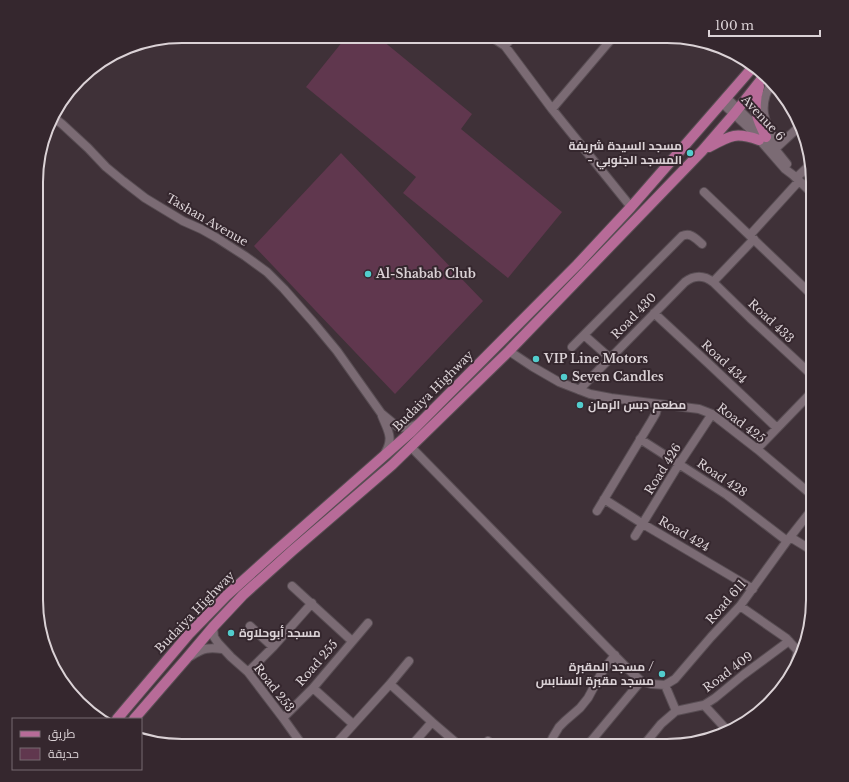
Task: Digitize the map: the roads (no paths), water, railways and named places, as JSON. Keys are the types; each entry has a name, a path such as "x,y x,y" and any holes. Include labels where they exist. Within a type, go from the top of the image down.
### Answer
{"main road":[{"name":"Budaiya Highway","path":"118,718 189,634 226,596 383,458 425,418 577,265 631,207 750,70"},
{"name":"Budaiya Highway","path":"135,718 228,610 254,585 412,447 509,351 702,151 737,112 761,80"},
{"path":"702,151 724,138 735,135 763,138 755,106 756,95 762,81"}],"street":[{"path":"500,43 505,46 552,109 631,207"},
{"path":"552,109 608,43"},
{"path":"769,88 764,104 764,113 766,123 777,147 796,130"},
{"name":"Avenue 6","path":"724,100 737,112 750,130 777,147 796,178"},
{"name":"Tashan Avenue","path":"58,121 88,148 106,167 145,198 183,221 217,238 267,272 314,322 337,351 381,413"},
{"name":"Avenue 6","path":"763,138 785,169 806,187"},
{"path":"713,282 752,237 796,178 805,169"},
{"path":"704,192 806,289"},
{"name":"Road 430","path":"572,347 682,236 688,234 691,235 702,244"},
{"name":"Road 430","path":"579,390 685,282 691,278 699,276 707,278 713,282"},
{"name":"Road 433","path":"713,282 806,370"},
{"name":"Road 434","path":"654,313 776,428"},
{"path":"584,335 610,358"},
{"name":"Road 425","path":"509,351 559,382 590,394 700,409 712,414 806,490"},
{"path":"757,449 806,398"},
{"path":"597,511 654,417 658,404"},
{"path":"381,413 398,427 403,428 414,426 425,418"},
{"path":"381,413 389,434 390,442 383,458"},
{"name":"Road 426","path":"635,536 679,464 712,414"},
{"name":"Road 428","path":"640,439 727,495 788,539 806,548"},
{"path":"412,447 641,681 651,684 665,685 676,711 661,724 649,739"},
{"name":"Road 424","path":"604,499 643,524 754,589"},
{"name":"Road 611","path":"665,685 675,679 740,606 754,589 788,539 806,517"},
{"name":"Road 255","path":"292,586 352,641"},
{"path":"248,672 312,603"},
{"path":"740,606 776,630 797,649"},
{"name":"Road 255","path":"283,718 313,688 368,622"},
{"path":"250,626 273,646"},
{"name":"Road 253","path":"213,627 214,636 222,649 248,672 298,739"},
{"name":"Road 409","path":"676,711 704,705 789,641"},
{"path":"186,659 207,648 222,649"},
{"path":"552,739 565,721 580,708 588,698 602,672 615,655"},
{"path":"340,739 409,661"},
{"path":"593,739 641,681"},
{"path":"390,684 452,739"},
{"path":"313,688 353,724"},
{"path":"704,705 723,726"},
{"path":"417,739 432,722"}],"place":[{"name":"مسجد السيدة شريفة - المسجد الجنوبي","path":"690,153"},
{"name":"Al-Shabab Club","path":"368,274"},
{"name":"VIP Line Motors","path":"536,359"},
{"name":"Seven Candles","path":"564,377"},
{"name":"مطعم دبس الرمان","path":"580,405"},
{"name":"مسجد أبوحلاوة","path":"231,633"},
{"name":"مسجد المقبرة / مسجد مقبرة السنابس","path":"662,674"}]}
